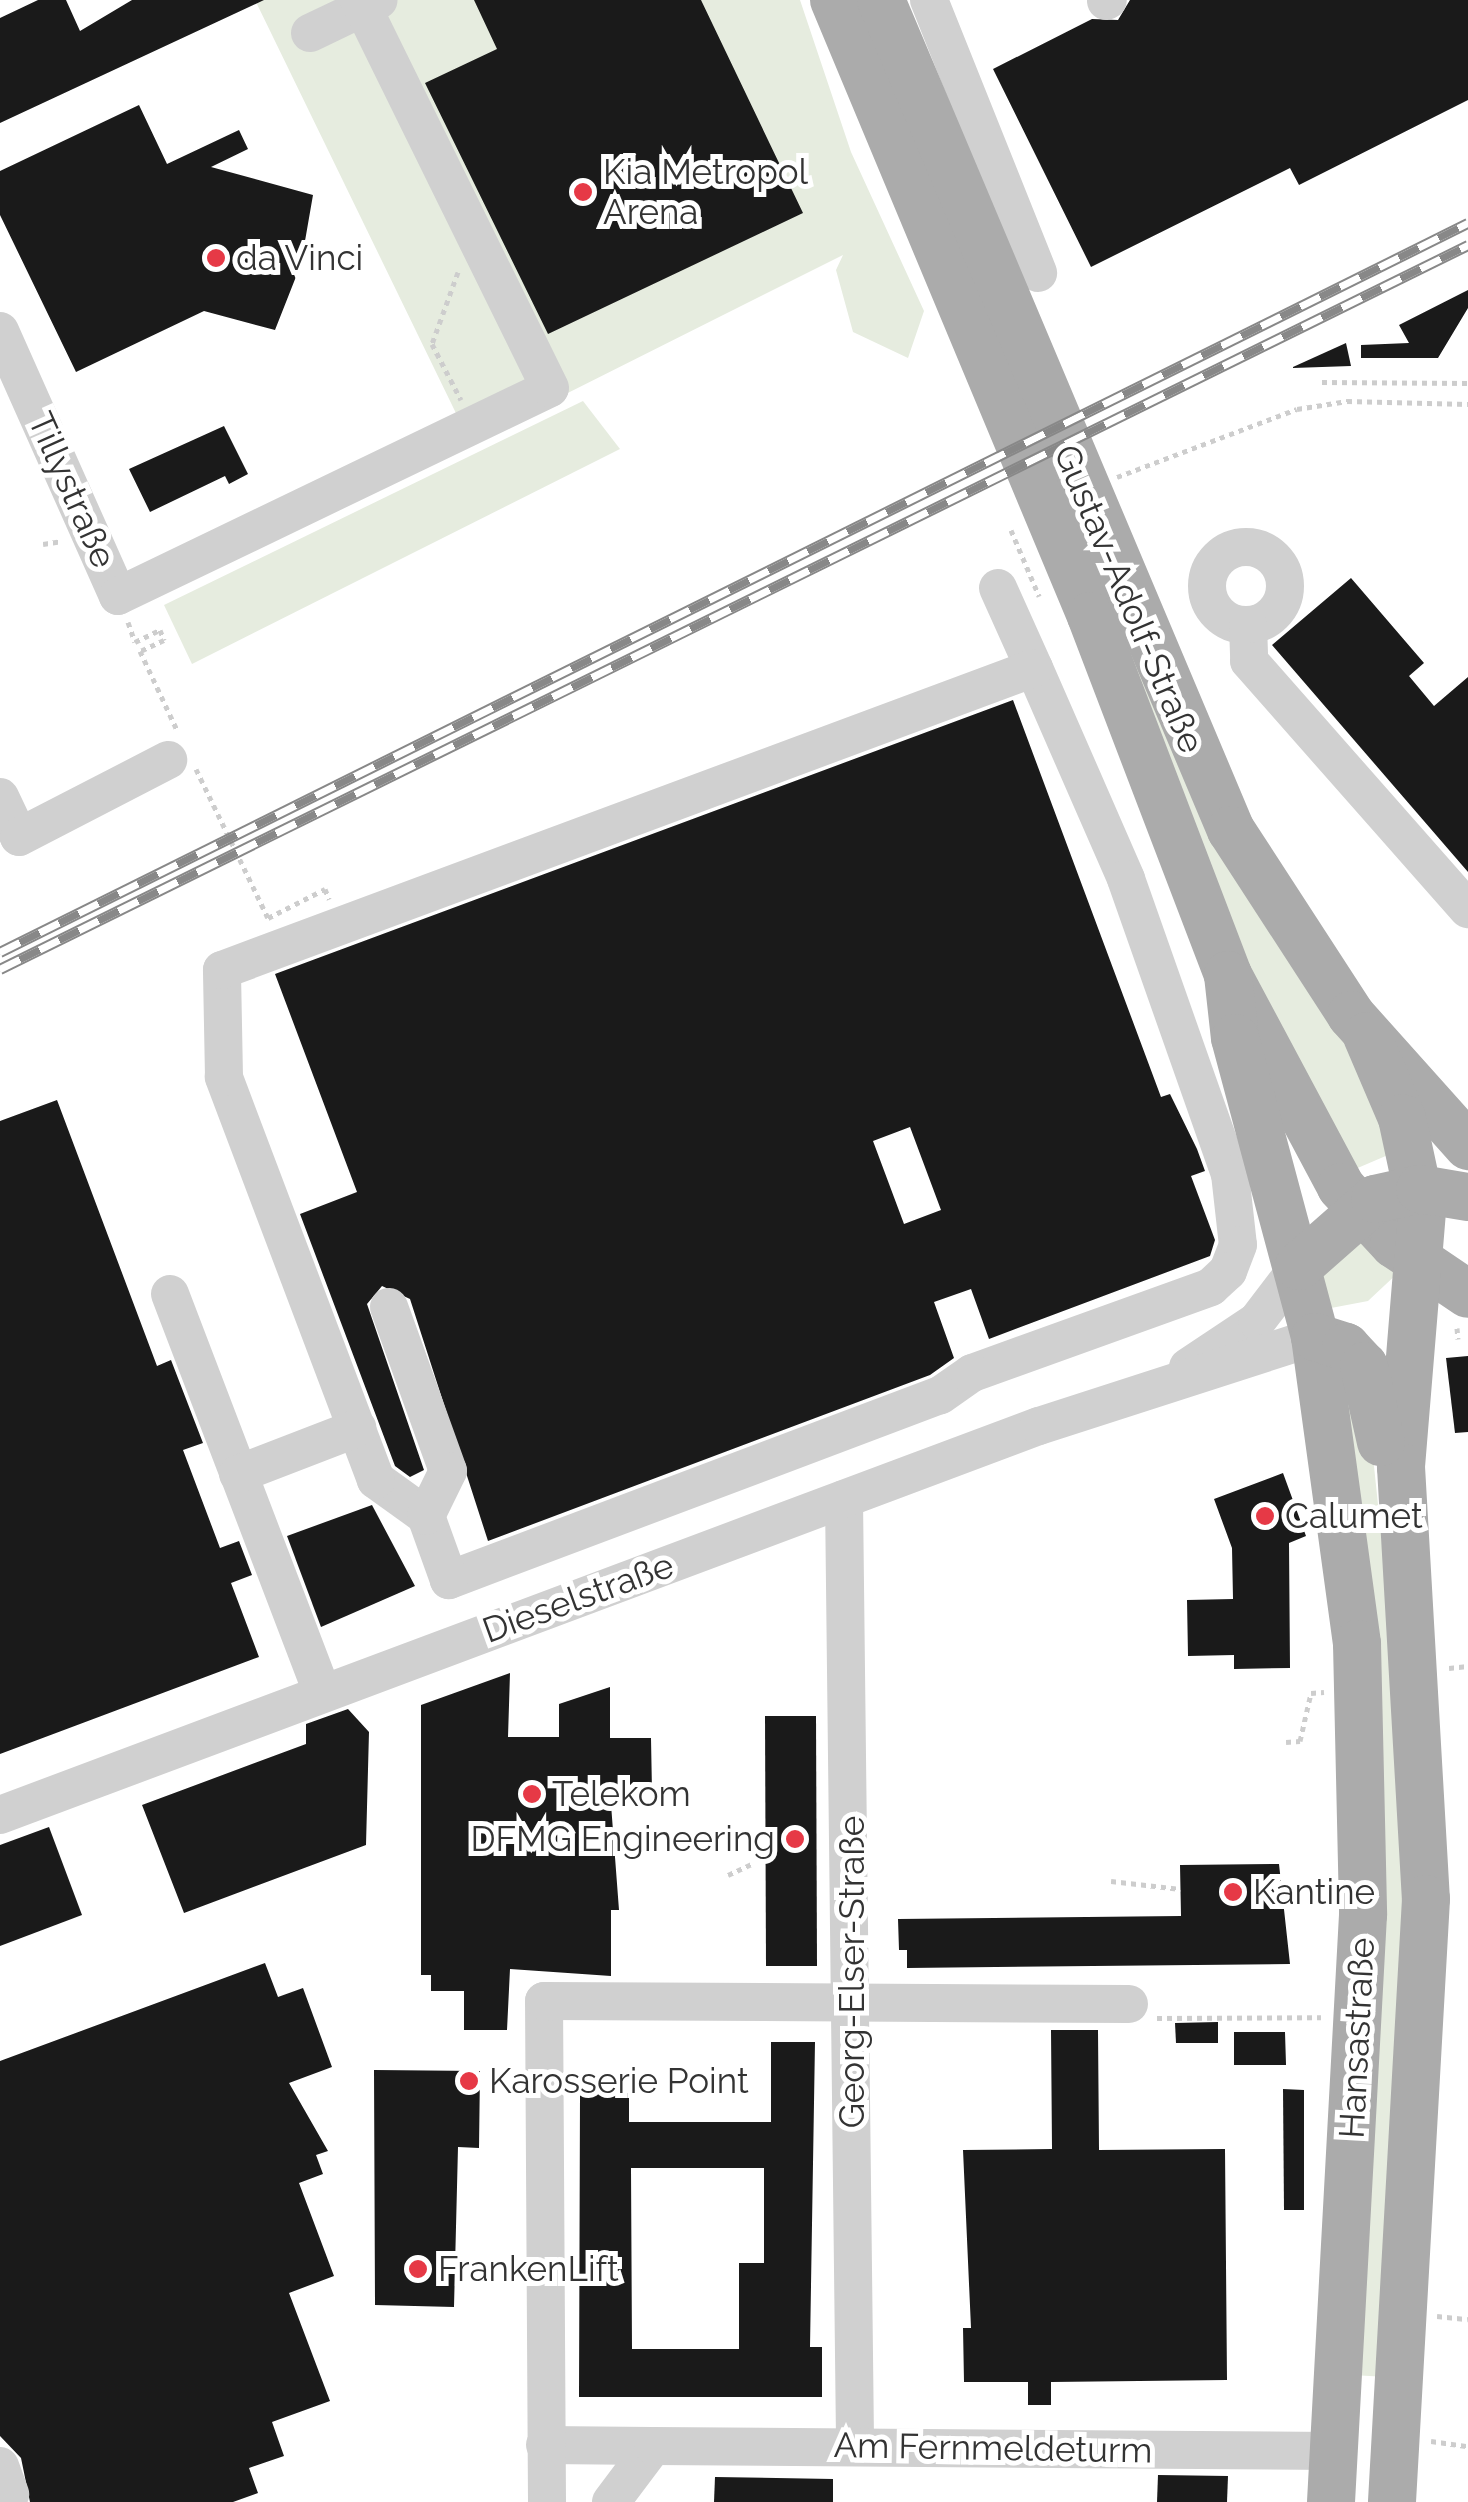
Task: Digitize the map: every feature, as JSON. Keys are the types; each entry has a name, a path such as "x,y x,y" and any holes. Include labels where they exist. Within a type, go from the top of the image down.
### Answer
{"main road":[{"name":"Gustav-Adolf-Straße","path":"834,0 995,283"},
{"name":"Gustav-Adolf-Straße","path":"881,0 995,283 1228,975 1308,1134 1358,1208 1418,1263 1463,1317"},
{"name":"Gustav-Adolf-Straße","path":"1081,539 1232,830 1367,1036 1468,1146"},
{"name":"Gustav-Adolf-Straße","path":"1228,975 1235,1038 1299,1266"},
{"name":"Hansastraße","path":"1367,1036 1420,1189 1403,1528 1426,1899 1392,2502"},
{"path":"1299,1266 1358,1208 1420,1189 1468,1197"},
{"name":"Hansastraße","path":"1299,1266 1351,1573 1363,1776 1331,2502"},
{"path":"1314,1337 1412,1316 1463,1317"},
{"name":"Hansastraße","path":"1314,1337 1346,1347 1369,1376 1403,1528"},
{"path":"1334,2451 1358,2458 1384,2502"}],"street":[{"path":"929,0 995,283"},
{"path":"310,33 367,2 550,388 476,416"},
{"name":"Tillystraße","path":"0,330 118,596 476,416"},
{"path":"998,588 1034,668 1126,880 1230,1174 1238,1245 1228,1270 1212,1287 449,1580 426,1516 388,1495 357,1428 224,1077 222,970 1034,668"},
{"path":"1248,625 1249,661 1468,909"},
{"path":"0,797 19,837 180,753"},
{"name":"Dieselstraße","path":"1158,1385 1258,1321 1299,1266"},
{"path":"170,1294 322,1693"},
{"path":"389,1307 448,1470 426,1516"},
{"path":"1258,1321 1314,1337"},
{"name":"Dieselstraße","path":"0,1815 844,1499 1158,1385 1314,1337"},
{"path":"238,1474 357,1428"},
{"name":"Georg-Elser-Straße","path":"844,1499 855,2446"},
{"path":"521,1553 542,1611"},
{"path":"548,2502 544,2001 1139,2011"},
{"name":"Am Fernmeldeturm","path":"545,2444 1334,2451"},
{"path":"611,2502 653,2446"}],"path":[{"path":"473,231 432,344 476,416"},
{"path":"1322,382 1468,382"},
{"path":"1106,482 1297,410 1347,400 1468,404"},
{"path":"1011,530 1040,600"},
{"path":"43,544 64,543"},
{"path":"142,638 160,630 164,640 140,651 180,753 268,918"},
{"path":"1448,1668 1468,1666"},
{"path":"1286,1742 1300,1742 1311,1693 1328,1691"},
{"path":"728,1875 754,1864"},
{"path":"1111,1881 1180,1890"},
{"path":"1139,2011 1329,2017"},
{"path":"1427,2315 1468,2319"},
{"path":"1420,2440 1468,2446"}],"shaded area":[{"name":"Kia Metropol Arena","path":"255,0 800,0 851,152 924,311 908,358 853,332 836,270 843,255 470,442"},
{"path":"583,401 620,449 192,664 164,605"},
{"path":"1085,538 1349,1048 1395,1152 1346,1173 1258,990"},
{"path":"1355,1232 1401,1270 1368,1301 1331,1308 1322,1272"},
{"path":"1336,1384 1370,1428 1410,1811 1386,2377 1353,2375"}],"building":[{"path":"38,0 66,0 80,31 132,0 264,0 0,123 0,18"},
{"path":"474,0 701,0 803,213 548,334 425,83 497,49"},
{"path":"1130,0 1468,0 1468,100 1299,185 1290,168 1091,267 993,69 1092,19 1118,20"},
{"path":"139,105 167,164 239,130 248,149 211,167 313,195 301,264 275,330 204,311 76,372 0,215 0,171"},
{"path":"1468,290 1468,308 1438,358 1361,358 1361,345 1409,343 1399,325"},
{"path":"1346,343 1351,366 1293,368 1293,367"},
{"path":"224,426 248,474 229,484 225,476 150,512 129,469"},
{"path":"1351,578 1424,663 1409,676 1434,706 1468,677 1468,872 1272,645"},
{"path":"1013,700 1161,1097 1170,1094 1197,1149 1205,1171 1191,1176 1215,1240 1210,1256 989,1339 971,1289 934,1302 954,1358 930,1375 488,1541 410,1299 382,1286 367,1304 424,1470 410,1477 395,1466 300,1214 357,1192 275,974","holes":["910,1127 941,1210 904,1224 873,1141"]},
{"path":"57,1100 157,1366 171,1360 203,1443 183,1450 220,1548 239,1541 252,1575 231,1583 259,1657 0,1754 0,1121"},
{"path":"1468,1356 1468,1432 1455,1433 1446,1358"},
{"path":"1283,1473 1306,1536 1289,1543 1290,1668 1234,1669 1234,1655 1188,1656 1187,1600 1233,1599 1232,1548 1214,1499"},
{"path":"372,1505 415,1586 321,1627 287,1536"},
{"path":"510,1673 508,1737 559,1737 559,1704 610,1687 610,1738 651,1738 652,1791 610,1791 619,1910 611,1910 611,1976 510,1969 507,2030 464,2030 464,1991 431,1991 431,1975 421,1975 421,1705"},
{"path":"348,1709 369,1732 366,1845 184,1913 142,1805 306,1744 306,1724"},
{"path":"765,1716 816,1716 817,1966 766,1966"},
{"path":"49,1827 82,1915 0,1946 0,1845"},
{"path":"1279,1864 1290,1964 907,1968 907,1950 899,1950 898,1919 1181,1916 1180,1865"},
{"path":"265,1963 278,1997 303,1988 332,2067 289,2083 328,2151 316,2155 323,2174 299,2183 334,2276 289,2293 330,2401 272,2422 284,2456 249,2468 258,2493 233,2502 30,2502 21,2458 0,2436 0,2061"},
{"path":"1218,2022 1218,2043 1176,2043 1175,2023"},
{"path":"1051,2030 1098,2030 1099,2150 1225,2149 1227,2380 1051,2382 1051,2405 1028,2405 1028,2382 964,2382 963,2328 971,2328 963,2150 1052,2149"},
{"path":"1234,2032 1285,2032 1286,2065 1234,2065"},
{"path":"771,2042 815,2042 810,2347 822,2347 822,2397 579,2397 580,2093 629,2093 629,2122 771,2122","holes":["631,2168 764,2168 764,2263 739,2263 739,2349 632,2349"]},
{"path":"374,2070 480,2071 479,2148 458,2147 454,2307 375,2305"},
{"path":"1283,2089 1304,2090 1304,2210 1284,2210"},
{"path":"1158,2475 1228,2476 1227,2502 1157,2502"},
{"path":"715,2477 833,2479 833,2502 714,2502"}],"railway":[{"path":"0,952 1468,223"},
{"path":"0,969 1468,245"}],"place":[{"name":"Kia Metropol Arena","path":"583,192"},
{"name":"da Vinci","path":"216,258"},
{"name":"Calumet","path":"1265,1516"},
{"name":"Telekom","path":"532,1794"},
{"name":"DFMG Engineering","path":"795,1839"},
{"name":"Kantine","path":"1233,1892"},
{"name":"Karosserie Point","path":"469,2081"},
{"name":"FrankenLift","path":"418,2269"}]}
